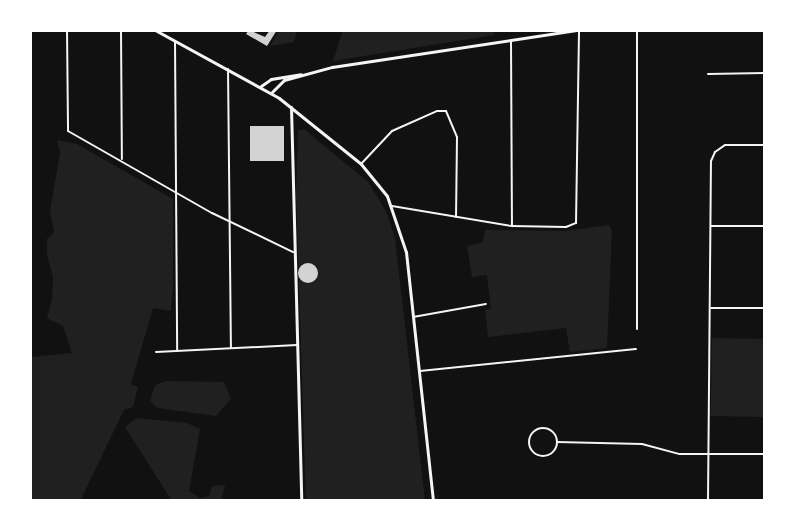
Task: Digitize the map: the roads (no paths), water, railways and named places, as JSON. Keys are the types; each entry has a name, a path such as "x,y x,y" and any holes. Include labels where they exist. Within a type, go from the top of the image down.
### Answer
{"street":[{"path":"67,30 68,130 227,221 295,252"},
{"path":"121,30 122,160"},
{"path":"155,30 261,86 291,107 361,164 393,206 404,242 433,501"},
{"path":"261,86 271,79 579,30 578,216 574,225 512,226 393,206"},
{"path":"637,30 637,329"},
{"path":"175,41 174,190 177,351"},
{"path":"511,41 512,226"},
{"path":"228,69 227,221 231,348"},
{"path":"708,74 765,73"},
{"path":"271,93 279,83 303,74"},
{"path":"291,107 301,501"},
{"path":"361,164 393,131 437,111 446,111 457,137 456,218"},
{"path":"708,501 713,155 725,145 765,145"},
{"path":"711,226 765,226"},
{"path":"413,317 486,304"},
{"path":"710,308 765,308"},
{"path":"156,352 297,345"},
{"path":"420,372 636,349"},
{"path":"541,428 552,431 557,442 553,453 545,457 534,453 529,443 531,434 541,428"},
{"path":"557,442 642,444 680,454 765,454"}]}
